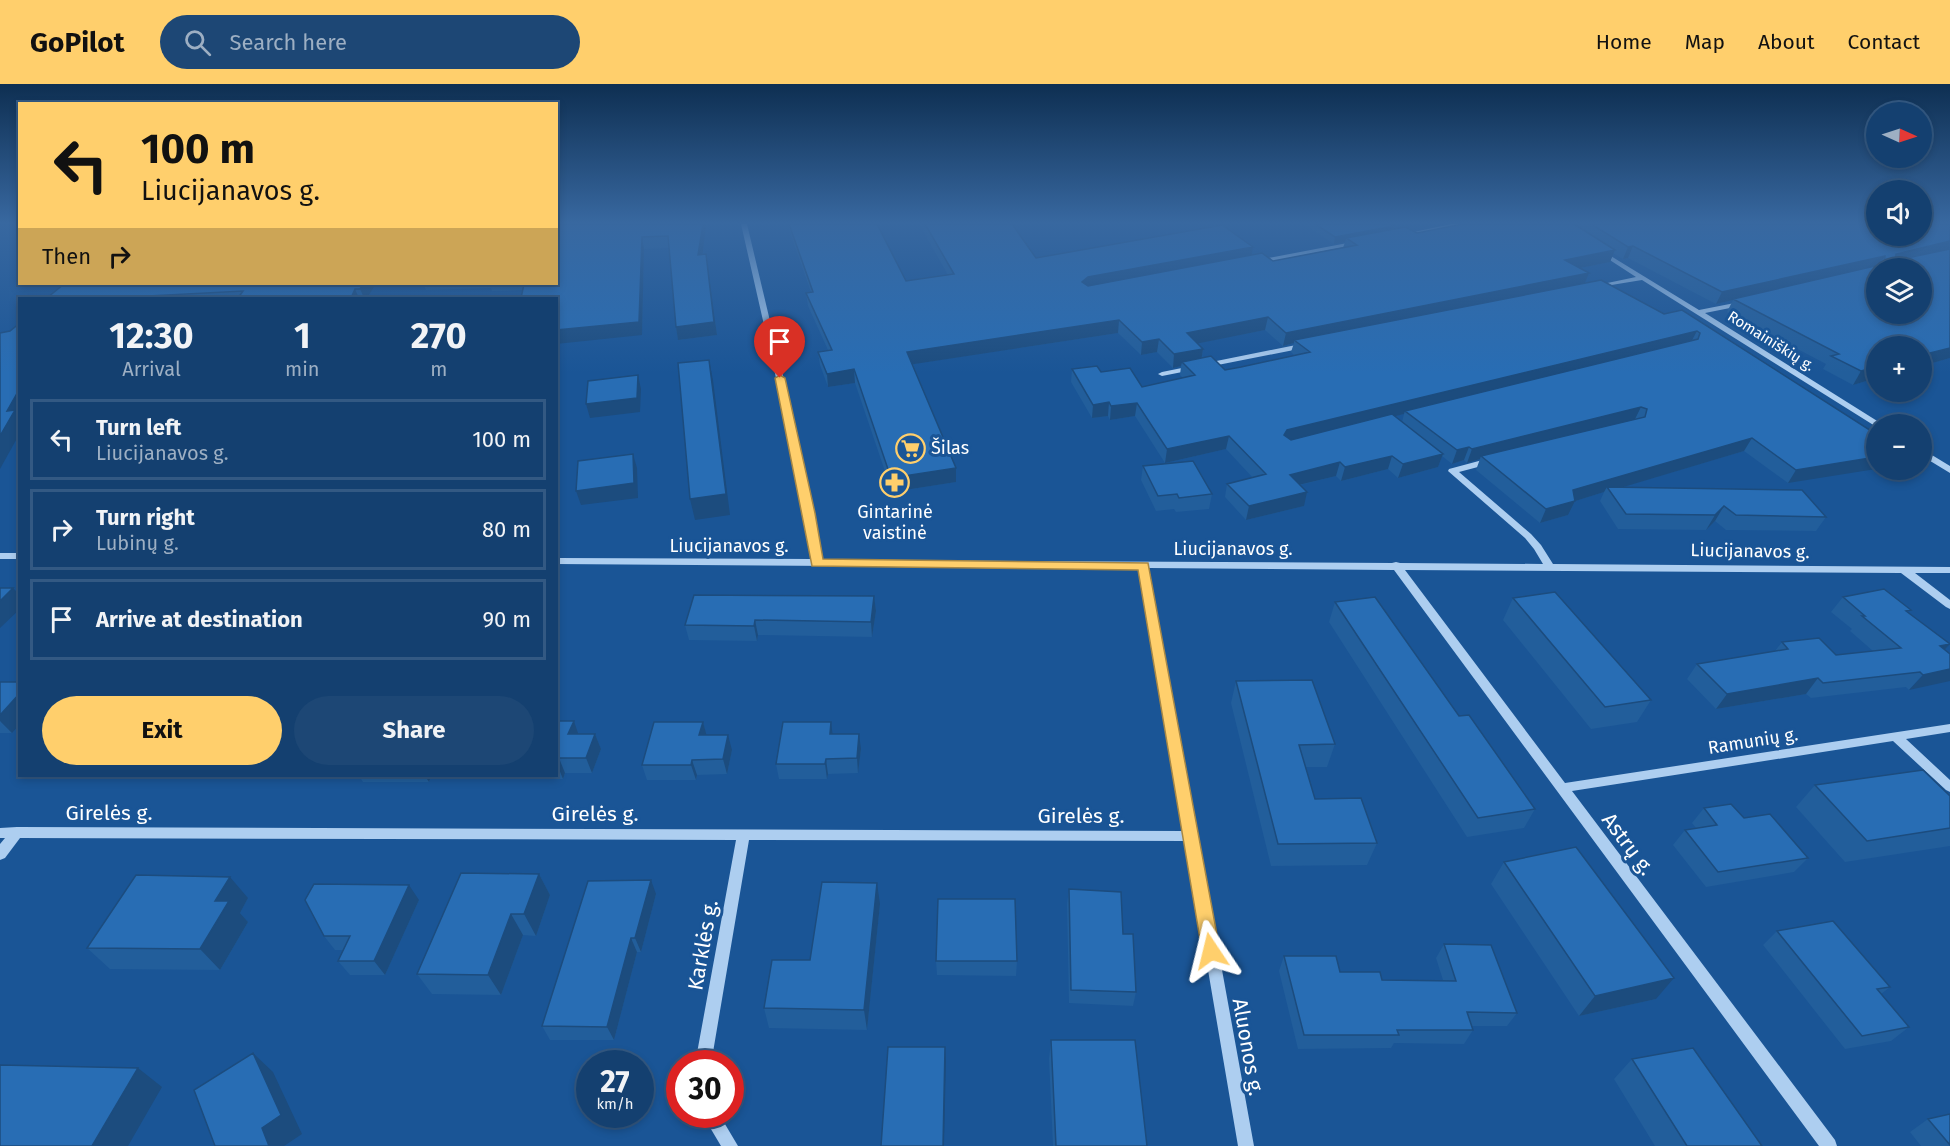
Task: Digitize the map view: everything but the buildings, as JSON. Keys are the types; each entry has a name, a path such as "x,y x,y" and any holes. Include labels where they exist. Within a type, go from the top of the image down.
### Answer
{"street":[{"path":"756,274 790,420 817,563"},
{"name":"Romainiškių g.","path":"1635,274 1866,416"},
{"path":"1589,288 1642,278"},
{"path":"1700,312 1755,300"},
{"path":"1162,374 1312,344"},
{"path":"1932,458 1950,470"},
{"path":"1452,471 1498,459"},
{"path":"1443,464 1528,536 1538,547 1549,566"},
{"path":"0,556 18,556"},
{"name":"Liucijanavos g.","path":"558,561 1950,570"},
{"name":"Astrų g.","path":"1396,565 1829,1146"},
{"name":"Aluonos g.","path":"1144,566 1246,1146"},
{"path":"1904,570 1950,606"},
{"name":"Ramunių g.","path":"1562,788 1950,728"},
{"path":"1896,737 1950,787"},
{"path":"0,854 17,832"},
{"name":"Girelės g.","path":"0,833 1190,836"},
{"name":"Karklės g.","path":"705,1050 744,834"},
{"path":"719,1128 730,1146"}],"place":[{"name":"Šilas","path":"910,448"},
{"name":"Gintarinė vaistinė","path":"895,483"}],"route":[{"path":"780,378 809,513 817,563 1144,566 1211,951"}]}
